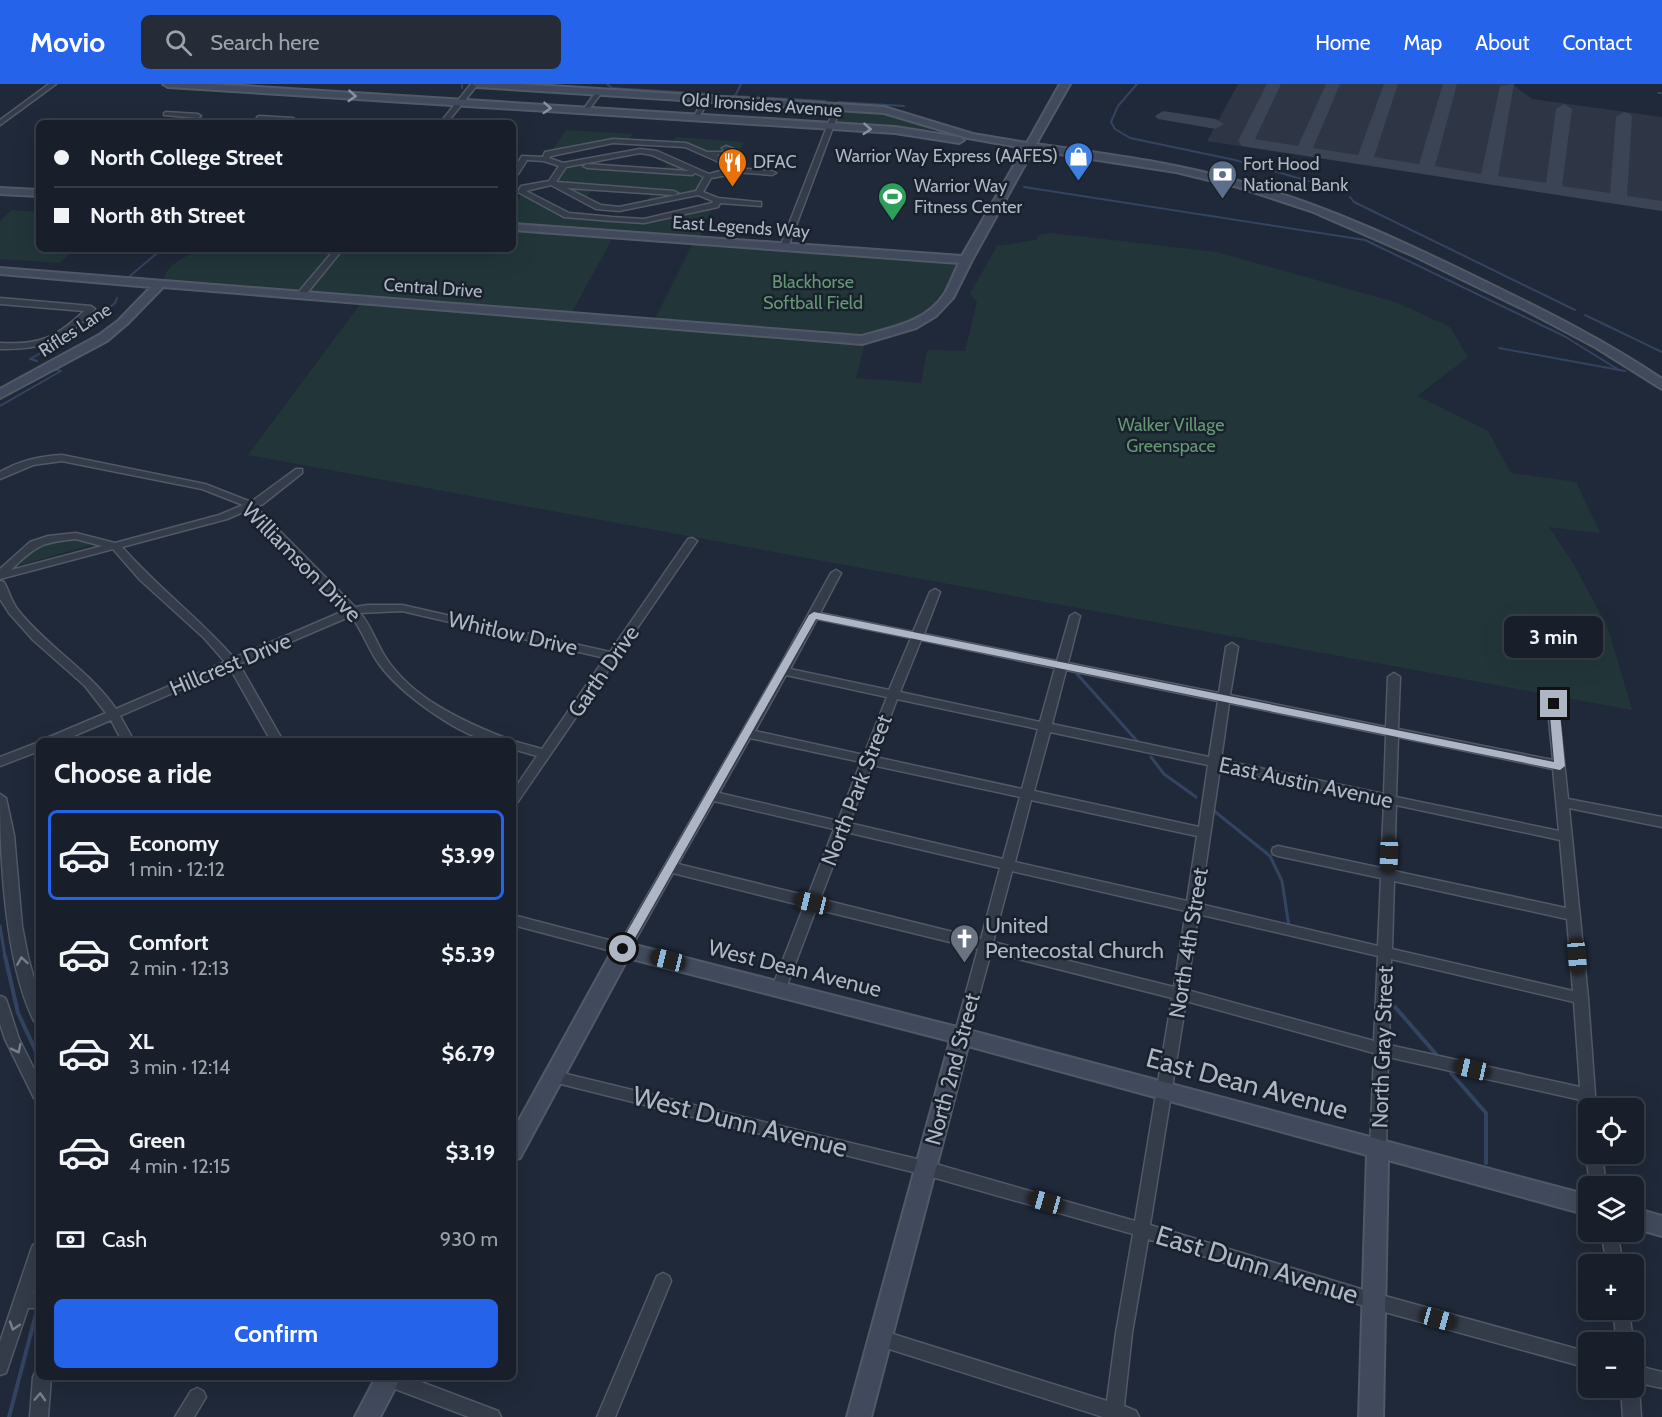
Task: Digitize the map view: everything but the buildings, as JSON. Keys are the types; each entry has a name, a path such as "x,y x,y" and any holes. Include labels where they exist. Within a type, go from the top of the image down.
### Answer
{"street":[{"path":"0,123 53,84"},
{"name":"Old Ironsides Avenue","path":"168,84 830,126 906,132 1030,148"},
{"path":"445,120 476,84 838,106 895,112 976,137 1030,148 1188,171 1253,188 1331,213 1383,236 1572,329 1662,385"},
{"path":"966,261 1065,84"},
{"path":"585,111 598,92"},
{"path":"696,118 707,98"},
{"path":"784,247 838,106"},
{"path":"177,112 199,115"},
{"path":"371,120 376,114"},
{"path":"276,120 279,116 294,118"},
{"path":"258,119 263,120"},
{"path":"545,159 548,154 613,141 655,143 686,145 731,165 732,170"},
{"path":"635,152 644,143"},
{"path":"654,153 655,143"},
{"path":"701,152 728,154 730,149 726,148"},
{"path":"516,157 545,159 563,165 635,152 654,153 708,176 732,170 772,172"},
{"path":"516,170 525,158"},
{"path":"588,200 596,187 605,158"},
{"path":"645,204 668,159"},
{"path":"574,164 698,172"},
{"path":"556,184 563,165"},
{"path":"699,193 708,176"},
{"path":"556,184 599,207 606,218"},
{"path":"516,187 556,184 687,195"},
{"path":"524,188 522,192 567,215 644,221 715,205 717,200"},
{"path":"0,191 36,193"},
{"path":"597,233 606,218 624,209 687,195 699,193 717,200 758,204"},
{"path":"599,207 624,209"},
{"name":"East Legends Way","path":"516,227 966,261"},
{"path":"300,296 337,252"},
{"name":"Central Drive","path":"0,271 862,340 912,325 932,314 949,296 966,261"},
{"name":"Rifles Lane","path":"0,384 87,338 104,326 145,283"},
{"name":"Rifles Lane","path":"0,394 103,338 123,322 160,284"},
{"path":"0,302 91,309 52,341 26,348 0,346"},
{"name":"Williamson Drive","path":"0,476 24,464 46,458 80,460 205,487 236,498 250,506 353,611 366,628 381,659 407,688 429,705 467,727 494,738"},
{"path":"0,576 223,517 250,506 277,490 299,471"},
{"path":"0,576 23,552 34,544 52,538 76,536 116,546 144,578 208,635 232,662 275,738"},
{"name":"Garth Drive","path":"516,796 692,541"},
{"path":"516,1146 623,949 783,671 836,573"},
{"path":"0,584 5,600 18,616 91,685 114,714 126,738"},
{"name":"North Park Street","path":"779,988 935,592"},
{"name":"Hillcrest Drive","path":"58,738 353,611 381,607 413,611"},
{"name":"Whitlow Drive","path":"413,611 613,656"},
{"path":"814,615 1560,766"},
{"name":"North 2nd Street","path":"859,1417 1075,616"},
{"name":"North 4th Street","path":"1119,1415 1125,1332 1165,1092 1232,647"},
{"name":"East Austin Avenue","path":"783,671 1566,837"},
{"name":"North Gray Street","path":"1371,1417 1380,1048 1394,732 1394,677"},
{"path":"1553,700 1581,998 1588,1098"},
{"path":"746,733 1204,833"},
{"path":"516,746 545,754"},
{"path":"0,762 36,747"},
{"path":"711,796 1581,998"},
{"path":"0,798 8,827 12,896 24,975 36,1009"},
{"path":"1563,802 1662,822"},
{"path":"1278,851 1573,915"},
{"path":"669,867 1180,994 1578,1099"},
{"name":"West Dean Avenue","path":"516,921 961,1036"},
{"path":"0,1002 12,1039 36,1088"},
{"name":"East Dean Avenue","path":"961,1036 1578,1202"},
{"name":"West Dunn Avenue","path":"554,1077 925,1168"},
{"name":"East Dunn Avenue","path":"925,1168 1143,1230 1374,1301 1578,1357"},
{"path":"1644,1221 1662,1226"},
{"path":"0,1367 36,1259"},
{"path":"606,1417 663,1281"},
{"path":"22,1301 36,1300"},
{"path":"880,1338 1119,1415"},
{"path":"1644,1376 1662,1380"},
{"path":"39,1417 42,1380"},
{"path":"367,1417 387,1380"},
{"path":"393,1380 492,1417"},
{"path":"184,1417 196,1397"},
{"path":"1631,1398 1632,1417"}],"shaded area":[{"path":"1238,84 1512,84 1532,99 1662,117 1662,211 1207,141"}],"green space":[{"path":"847,110 893,114 947,131 836,123 839,112"},
{"path":"566,130 633,134 628,141 614,140 551,152"},
{"path":"676,137 744,142 733,164 686,145 672,143"},
{"path":"603,160 598,167 663,172 668,161 693,171 703,179 695,191 647,201 653,191 595,187 586,198 556,182 565,167"},
{"path":"522,194 567,217 643,222 712,208 699,237 516,223 516,203"},
{"path":"12,210 36,212 36,252 71,252 60,263 0,259 0,221"},
{"path":"516,229 613,237 571,314 309,291 340,252 516,252"},
{"name":"Walker Village Greenspace","path":"1051,233 1217,252 1398,303 1450,327 1468,357 1417,396 1488,431 1511,473 1576,482 1600,533 1549,527 1573,563 1608,628 1632,710 248,455 361,303 865,343 856,378 921,383 929,350 965,351 977,302 970,294 997,246 1036,240 1039,235"},
{"name":"Blackhorse Softball Field","path":"693,243 959,264 946,293 934,308 917,320 897,328 876,332 830,334 654,321"},
{"path":"195,252 331,252 296,291 164,281 168,270"},
{"path":"77,538 90,542 91,545 24,564 20,563 31,551 45,543"}],"waterway":[{"path":"607,84 612,88 711,94"},
{"path":"735,96 741,84"},
{"path":"1137,84 1118,106 1111,122 1115,129 1130,138 1235,160 1347,192 1342,184 1344,175"},
{"path":"733,96 825,101"},
{"path":"838,102 904,106"},
{"path":"1024,187 1365,240 1564,336 1619,370"},
{"path":"1350,197 1354,202 1575,310"},
{"path":"130,276 158,252"},
{"path":"37,361 30,359 83,329 115,303 117,298"},
{"path":"1585,315 1662,352"},
{"path":"1499,348 1619,370"},
{"path":"0,406 61,371 54,369"},
{"path":"1619,370 1625,371"},
{"path":"1077,674 1138,742"},
{"path":"1151,757 1164,774 1196,797"},
{"path":"1213,810 1270,856 1282,881 1289,927"},
{"path":"0,926 5,957"},
{"path":"5,956 18,1013 36,1052"},
{"path":"1395,1007 1436,1054"},
{"path":"1451,1073 1486,1113 1486,1163"},
{"path":"9,1417 36,1314"}],"taxiway":[{"path":"1274,84 1246,141 1248,143 1553,189"},
{"path":"1305,149 1333,84"},
{"path":"1365,159 1391,84"},
{"path":"1426,168 1450,84"},
{"path":"1489,177 1508,86"},
{"path":"1553,189 1564,109"},
{"path":"1163,116 1216,124"},
{"path":"1618,199 1624,117"},
{"path":"1553,189 1618,199"},
{"path":"1618,199 1662,206"}],"place":[{"name":"Warrior Way Express (AAFES)","path":"1079,182"},
{"name":"DFAC","path":"732,188"},
{"name":"Fort Hood National Bank","path":"1222,200"},
{"name":"Warrior Way Fitness Center","path":"893,222"},
{"name":"United Pentecostal Church","path":"964,964"}],"route":[{"path":"623,949 814,615 1560,766 1554,704"}]}
